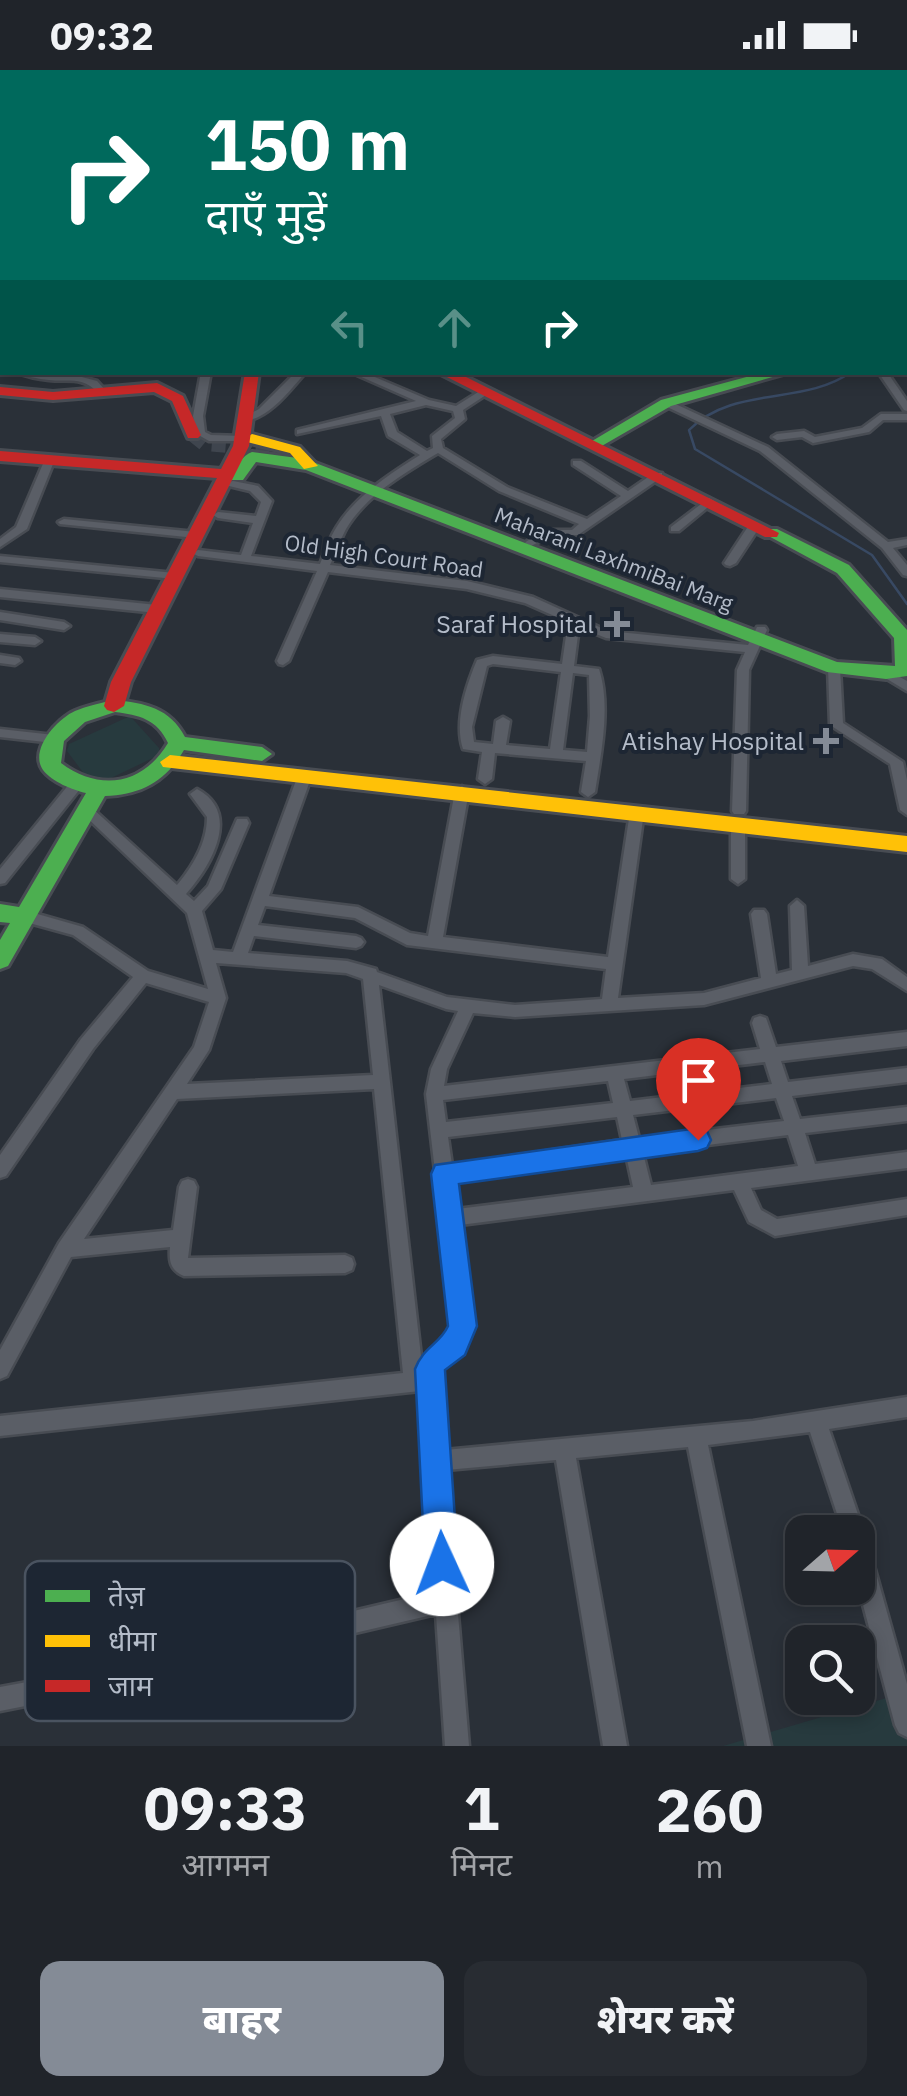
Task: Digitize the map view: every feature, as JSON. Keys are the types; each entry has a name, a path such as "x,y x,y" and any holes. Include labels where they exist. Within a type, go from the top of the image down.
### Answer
{"main road":[{"path":"122,706 157,609 218,515 250,428 252,375"},
{"path":"451,375 485,385 843,569 902,662"},
{"path":"595,444 675,407 775,375"},
{"path":"0,391 53,396 143,386 167,390 183,406 193,435"},
{"path":"250,428 377,489 531,543 755,640 840,658 902,662"},
{"path":"0,456 232,478"},
{"path":"122,706 138,680 197,544 232,478 252,457 307,457"},
{"name":"Maharani LaxhmiBai Marg","path":"377,489 834,668 902,662"},
{"path":"87,796 51,766 54,739 78,717 122,706 147,708 170,722 174,752"},
{"path":"174,752 305,775 637,812 907,831"},
{"path":"0,960 15,924 87,796 138,784 174,752 588,792 907,844"},
{"path":"0,912 15,924"}],"street":[{"path":"54,375 94,384 100,391"},
{"path":"66,376 70,375"},
{"path":"205,375 198,416 200,432 209,438 250,428 299,375"},
{"path":"361,375 426,402 458,409"},
{"path":"884,375 907,408"},
{"path":"458,409 485,385"},
{"path":"301,418 307,457 385,413 426,402"},
{"path":"675,407 764,449 886,546 907,573"},
{"path":"283,662 341,528 377,489 432,452 436,438 460,419 458,409"},
{"path":"385,413 392,434 503,489 586,524"},
{"path":"777,437 804,434 813,440 865,430 881,418 907,417"},
{"path":"2,541 21,529 50,459"},
{"path":"577,463 626,494"},
{"path":"531,543 552,532 570,534 658,475"},
{"name":"Old High Court Road","path":"232,478 264,496 245,558"},
{"path":"675,529 709,501"},
{"path":"218,515 259,520"},
{"name":"Old High Court Road","path":"64,522 197,544 245,558 468,585 529,600 606,634 755,640"},
{"path":"730,563 755,525"},
{"path":"886,546 907,542"},
{"path":"0,559 176,576"},
{"path":"0,593 157,609"},
{"path":"0,616 64,626"},
{"path":"556,755 574,622"},
{"path":"0,638 35,641"},
{"path":"738,879 742,670 755,640"},
{"path":"0,659 16,661"},
{"path":"588,792 591,758 596,675 591,670 569,667 493,660 482,664 465,742 494,749 591,758"},
{"path":"834,668 837,725 896,762 907,810"},
{"path":"485,780 502,721"},
{"path":"0,733 54,739"},
{"path":"239,957 305,775"},
{"path":"434,942 462,791"},
{"path":"178,893 190,880 212,832 212,812 198,794"},
{"path":"0,879 87,796 194,910 218,998 201,1050 66,1249 0,1369"},
{"path":"609,1004 637,812"},
{"path":"194,910 214,889 242,823"},
{"path":"260,900 358,913 395,935 615,964"},
{"path":"797,906 800,970"},
{"path":"760,914 770,979"},
{"path":"15,924 78,931 142,976 218,998"},
{"path":"250,930 356,942"},
{"path":"208,956 370,973 420,995 467,1008 515,1011 704,999 800,970 853,960 876,963 907,985"},
{"path":"370,973 421,1380 437,1460 443,1600 456,1746"},
{"path":"0,1170 87,1044 142,976"},
{"path":"421,1380 433,1360 454,1345 463,1326 434,1094 439,1070 467,1008"},
{"path":"760,1022 809,1172"},
{"path":"434,1094 905,1043"},
{"path":"615,1075 644,1194"},
{"path":"437,1130 907,1075"},
{"path":"174,1092 382,1082"},
{"path":"444,1174 631,1146 907,1114"},
{"path":"452,1218 907,1160"},
{"path":"739,1182 756,1216 775,1228 907,1207"},
{"path":"188,1188 178,1260 193,1270 345,1264"},
{"path":"66,1249 180,1238"},
{"path":"0,1426 421,1380"},
{"path":"437,1460 696,1438 907,1407"},
{"path":"816,1421 847,1515"},
{"path":"696,1438 759,1746"},
{"path":"564,1449 615,1746"},
{"path":"355,1621 443,1600"},
{"path":"874,1605 907,1725"},
{"path":"0,1699 25,1694"}],"green space":[{"path":"130,716 159,748 159,755 107,780 88,779 67,751 69,744"},
{"path":"907,1692 907,1746 723,1746 829,1715 875,1715 875,1701"}],"waterway":[{"path":"845,375 812,389 726,407 689,430 695,449 872,555 907,604"}],"tunnel":[{"path":"193,435 204,444 256,448 299,462"}],"traffic: fast":[{"path":"595,444 666,403 772,375"},
{"path":"237,477 252,457 310,466"},
{"path":"299,462 834,668 886,673 907,670"},
{"path":"771,533 843,569 903,637 905,670"},
{"path":"114,706 154,714 167,724 178,743 168,761 139,784 121,789 85,786 51,766 54,739 78,717 114,706"},
{"path":"178,743 262,754"},
{"path":"0,960 98,791"},
{"path":"0,913 27,917"}],"traffic: slow":[{"path":"252,439 295,450 310,466"},
{"path":"170,762 907,844"}],"traffic: jam":[{"path":"114,706 121,682 241,446 252,375"},
{"path":"450,375 771,533"},
{"path":"0,391 53,396 157,387 178,399 193,435"},
{"path":"0,456 226,474"}],"place":[{"name":"Saraf Hospital","path":"617,624"},
{"name":"Atishay Hospital","path":"826,741"}],"route":[{"path":"442,1564 440,1492 429,1380 433,1360 454,1345 463,1326 444,1174 698,1140"}]}
